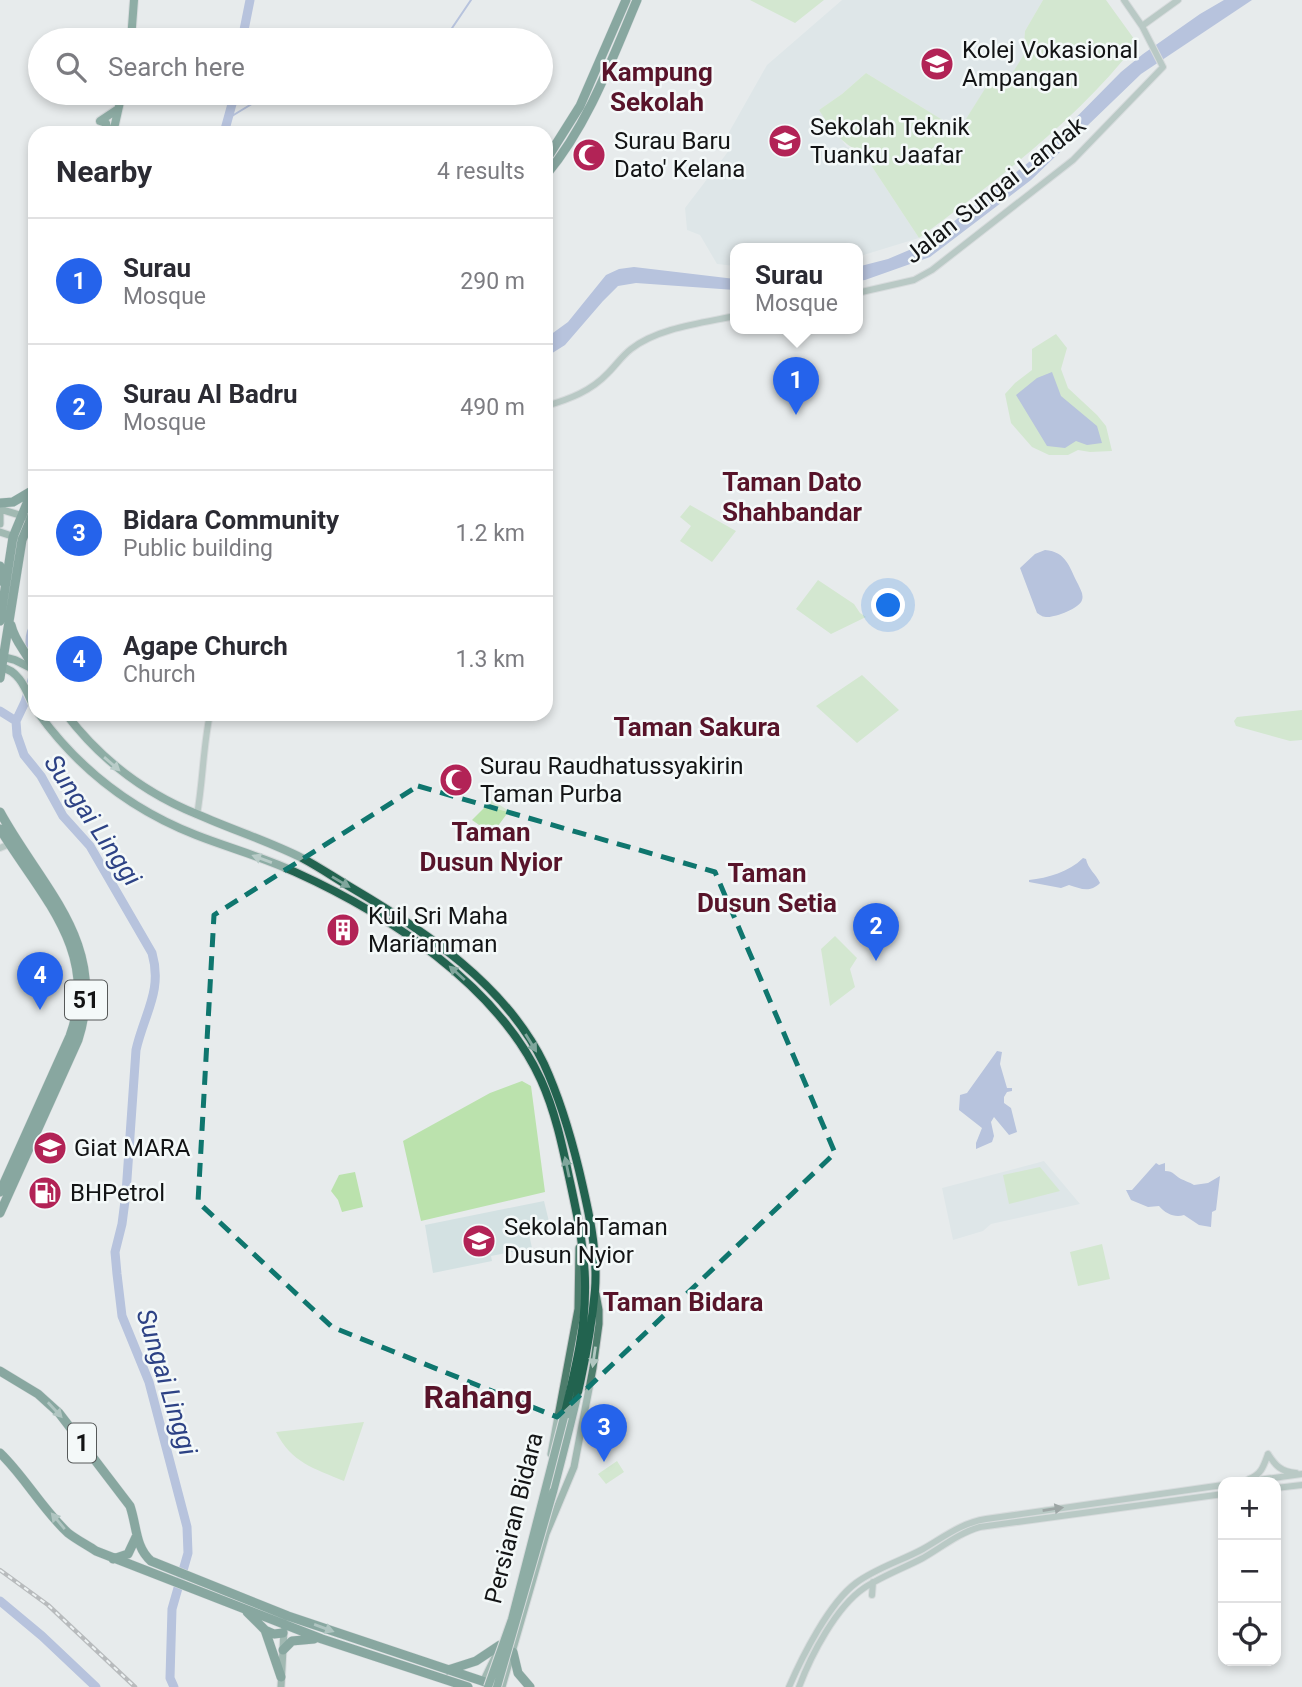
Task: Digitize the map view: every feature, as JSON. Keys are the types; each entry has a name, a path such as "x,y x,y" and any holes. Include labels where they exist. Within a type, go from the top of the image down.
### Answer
{"highway":[{"path":"553,148 580,106 626,0"},
{"path":"553,165 588,110 637,0"},
{"path":"0,503 13,502 28,492"},
{"path":"0,621 4,590 28,506"},
{"path":"18,538 11,628 16,642 28,657"},
{"path":"0,566 4,590"},
{"path":"0,678 11,613"},
{"name":"51","path":"0,812 9,844 58,902 76,938 85,966 87,995 86,1011 78,1040 0,1213"},
{"name":"51","path":"0,829 70,941 78,966 79,995 78,1010 70,1036 0,1192"},
{"name":"1","path":"0,1371 38,1394 59,1413 130,1506 135,1520 136,1537 145,1556 160,1570"},
{"name":"1","path":"0,1453 17,1469 70,1534 96,1551 113,1559 160,1570 194,1583 286,1625 445,1675 468,1687"},
{"path":"113,1559 128,1554 136,1537"},
{"name":"1","path":"194,1583 242,1607 322,1639 445,1675 500,1687"},
{"path":"242,1607 265,1630 274,1634 286,1625"},
{"path":"265,1630 281,1682"},
{"path":"283,1650 292,1641 322,1639"},
{"path":"452,1687 445,1675 476,1661 500,1645"},
{"path":"513,1652 518,1673 530,1687"}],"main road":[{"path":"132,28 134,0"},
{"path":"113,126 119,105"},
{"path":"108,126 100,121 118,108"},
{"path":"0,524 0,512 25,517"},
{"path":"0,532 18,538"},
{"path":"1,662 28,668"},
{"path":"1,662 14,671 28,696"},
{"name":"Persiaran Bidara","path":"44,721 82,762 124,799 154,817 194,835 292,870 347,896 443,960 481,995 508,1026 541,1079 561,1140 580,1234 586,1292 584,1315 564,1417 512,1619 484,1685"},
{"path":"48,721 49,727"},
{"name":"Persiaran Bidara","path":"72,721 122,772 145,788 197,815 250,834 302,858 396,914 484,984 513,1014 543,1062 565,1113 589,1215 599,1324 574,1467 546,1534 508,1670 500,1687"},
{"name":"Persiaran Bidara","path":"484,1685 500,1645 549,1464 578,1309 580,1234"},
{"name":"Persiaran Bidara","path":"500,1687 573,1415 595,1289"},
{"path":"281,1682 286,1625"},
{"path":"489,1669 495,1675 508,1670"}],"street":[{"path":"1124,0 1142,26 1178,0"},
{"name":"Jalan Sungai Landak","path":"863,292 914,280 932,270 1084,150 1163,67 1142,26"},
{"path":"553,404 591,388 637,345 661,335 730,317"},
{"path":"197,815 203,781 204,740 209,721"},
{"path":"1254,1477 1263,1469 1268,1454 1281,1470 1302,1474"},
{"path":"1280,1477 1302,1474"},
{"path":"1281,1487 1302,1485"},
{"path":"789,1687 810,1644 850,1587 918,1552 960,1526 986,1519 1218,1486"},
{"path":"799,1687 820,1643 851,1600 873,1583 966,1532 980,1527 1218,1495"},
{"path":"851,1600 869,1596 873,1583"}],"highlighted area":[{"path":"418,786 715,872 835,1153 557,1417 332,1327 198,1202 214,915"}],"shaded area":[{"name":"Sekolah Teknik Tuanku Jaafar","path":"842,0 1043,0 1025,31 1023,56 1001,92 988,85 959,130 866,73 819,110 847,147 863,153 919,238 863,255 863,243 730,243 730,265 717,264 700,235 687,230 685,208 730,149 728,134 767,65"},
{"path":"1044,1161 1080,1204 991,1224 983,1231 953,1240 942,1188"},
{"name":"Sekolah Taman Dusun Nyior","path":"544,1201 551,1230 529,1234 532,1248 491,1256 492,1261 433,1273 425,1225"}],"green space":[{"path":"750,0 824,0 795,23"},
{"path":"1043,0 1106,0 1137,43 1089,98 1035,148 919,238 863,153 837,135 819,110 866,73 959,130 988,84 1001,91 1023,56 1025,31"},
{"path":"1056,334 1067,348 1061,369 1068,388 1106,426 1112,451 1078,450 1068,455 1049,455 1032,447 1011,423 1005,394 1032,370 1032,349"},
{"path":"690,505 736,531 712,562 680,541 691,526 680,517"},
{"path":"818,580 854,604 866,617 831,634 796,609"},
{"path":"862,675 899,710 857,743 816,706"},
{"path":"1302,710 1302,740 1290,741 1236,726 1234,721 1237,717"},
{"path":"492,800 509,811 492,834 472,820"},
{"path":"835,936 857,958 850,969 855,987 830,1006 821,949"},
{"path":"522,1081 531,1086 545,1192 421,1221 403,1141 490,1093"},
{"path":"1040,1167 1060,1191 1009,1204 1003,1175"},
{"path":"355,1172 363,1207 342,1212 331,1191 339,1175"},
{"path":"1102,1244 1110,1279 1078,1286 1070,1252"},
{"path":"364,1422 344,1481 296,1458 276,1432"},
{"path":"617,1461 624,1472 606,1484 598,1474"}],"water":[{"path":"1224,0 1252,0 1141,74 1031,180 930,257 863,280 863,265 914,248 943,230 1043,151 1121,72 1200,14"},
{"path":"634,267 730,278 730,290 636,283 618,286 565,345 553,353 553,333 568,322 606,275 619,269"},
{"path":"1052,372 1061,396 1097,426 1102,443 1087,445 1076,441 1065,448 1047,446 1016,395 1037,378"},
{"path":"1045,550 1063,557 1082,596 1080,603 1072,609 1048,617 1037,613 1020,568 1035,554"},
{"path":"1083,858 1100,883 1092,888 1069,885 1061,888 1029,882 1065,871"},
{"path":"997,1051 1002,1052 1000,1064 1007,1088 1012,1088 1004,1097 1004,1103 1011,1108 1017,1132 1009,1135 994,1117 991,1122 994,1136 992,1142 976,1149 982,1128 959,1110 960,1095 967,1093"},
{"path":"1156,1163 1165,1163 1165,1171 1194,1185 1208,1183 1220,1176 1211,1227 1199,1225 1184,1215 1171,1215 1159,1206 1148,1207 1131,1200 1126,1190 1132,1190"}],"waterway":[{"path":"244,28 250,0"},
{"path":"452,28 471,0"},
{"path":"226,126 232,105"},
{"path":"227,119 250,105"},
{"name":"Sungai Linggi","path":"28,692 16,721 17,735 24,755 41,776 63,816 90,846 152,953 155,967 154,991 136,1050 126,1193 115,1252 122,1316 149,1382 187,1527 188,1553 172,1609 170,1678 174,1687"},
{"path":"0,711 16,721"},
{"path":"0,1601 96,1687"}],"railway":[{"path":"0,1570 48,1605 135,1687"}],"place":[{"name":"Kolej Vokasional Ampangan","path":"937,64"},
{"name":"Sekolah Teknik Tuanku Jaafar","path":"785,141"},
{"name":"Surau Baru Dato' Kelana","path":"589,155"},
{"name":"Surau","path":"796,415"},
{"name":"Surau Raudhatussyakirin Taman Purba","path":"456,780"},
{"name":"Kuil Sri Maha Mariamman","path":"343,930"},
{"name":"Surau Al Badru","path":"876,961"},
{"name":"Agape Church","path":"40,1010"},
{"name":"Giat MARA","path":"50,1148"},
{"name":"BHPetrol","path":"45,1193"},
{"name":"Sekolah Taman Dusun Nyior","path":"479,1241"},
{"name":"Bidara Community","path":"604,1462"}],"district":[{"name":"Kampung Sekolah","path":"657,87"},
{"name":"Taman Dato Shahbandar","path":"792,497"},
{"name":"Taman Sakura","path":"697,727"},
{"name":"Taman Dusun Nyior","path":"491,847"},
{"name":"Taman Dusun Setia","path":"767,888"},
{"name":"Taman Bidara","path":"683,1302"},
{"name":"Rahang","path":"478,1397"}]}
